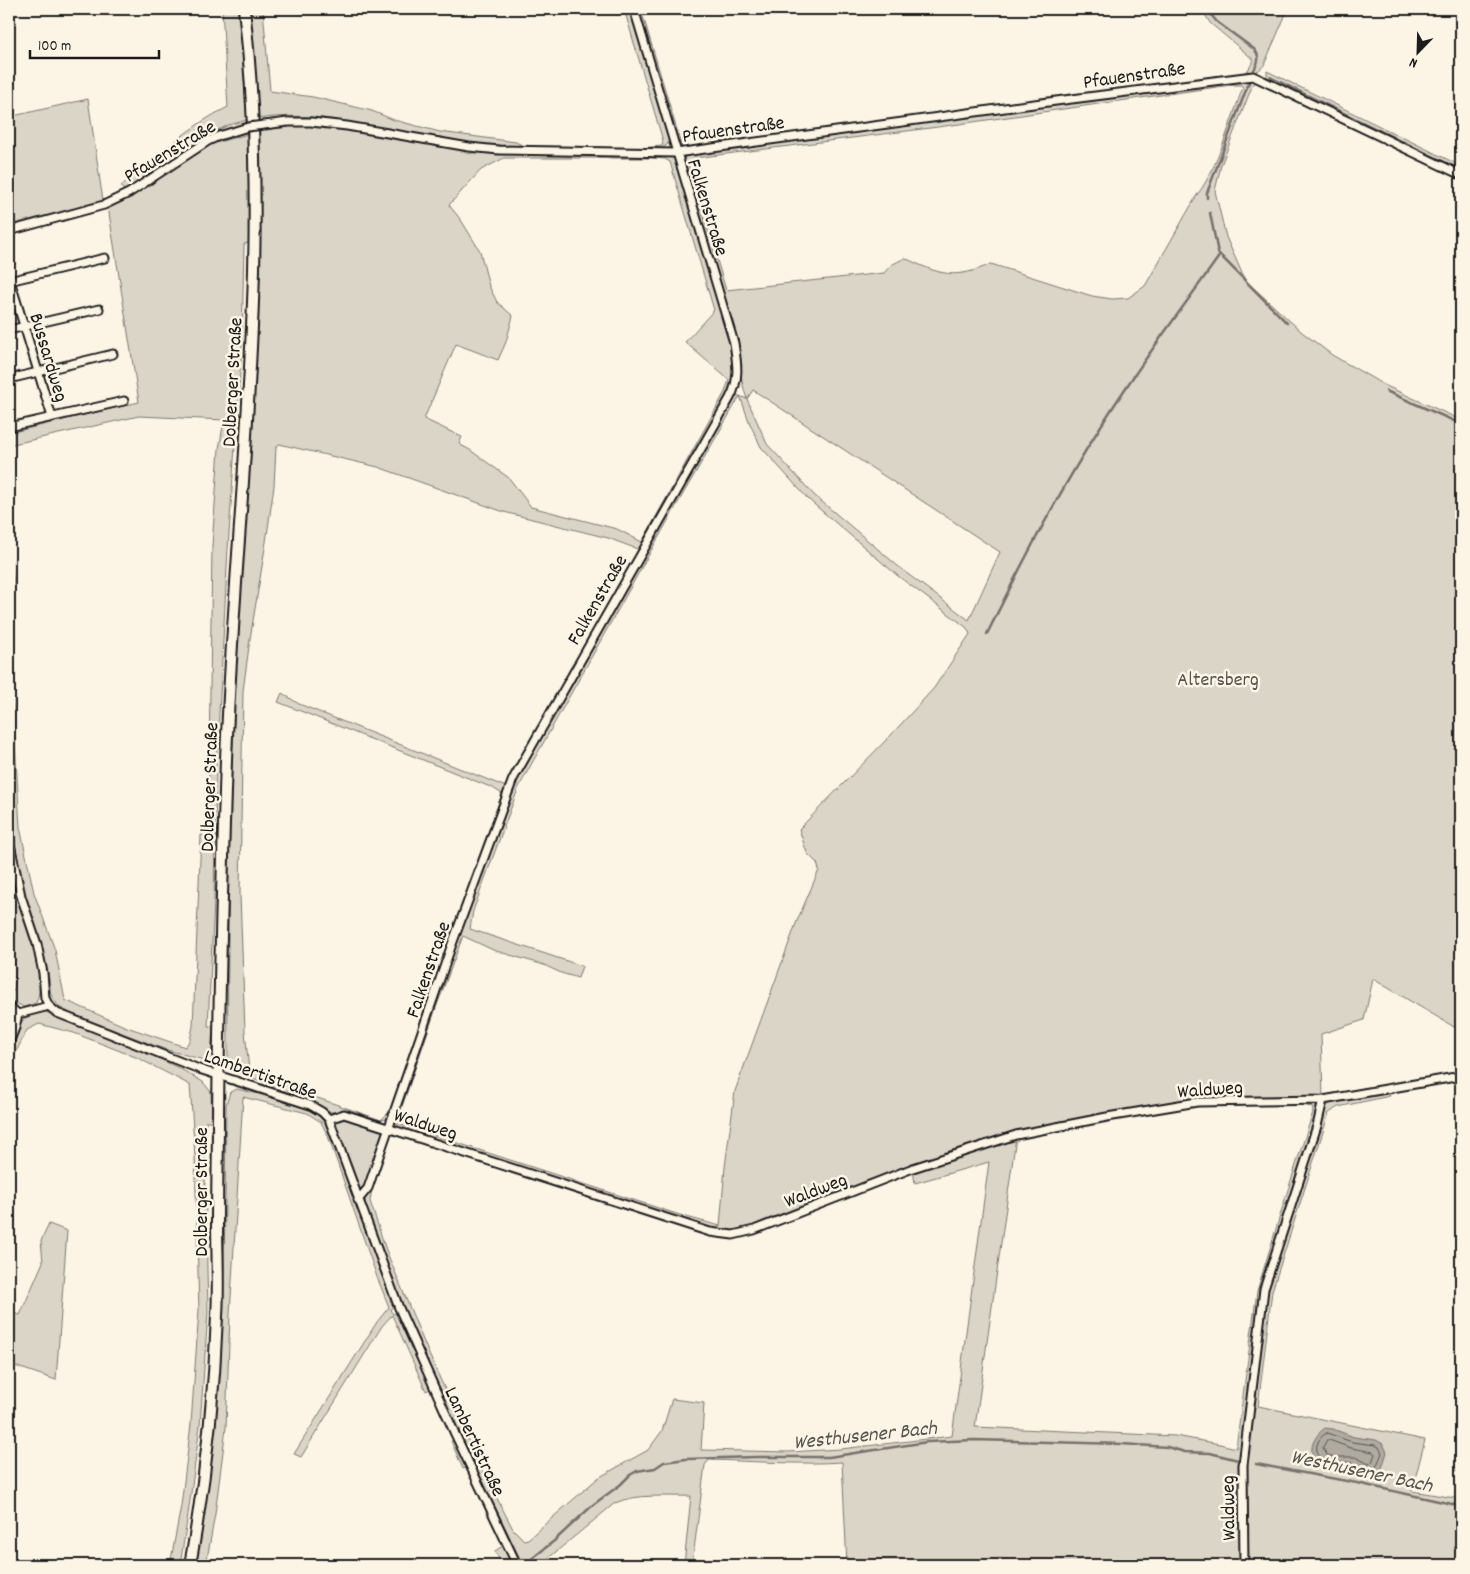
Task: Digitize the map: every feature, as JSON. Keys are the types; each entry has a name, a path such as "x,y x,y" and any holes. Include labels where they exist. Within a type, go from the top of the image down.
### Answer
{"main road":[{"name":"Dolberger Straße","path":"190,1565 200,1511 210,1427 218,1314 219,1076 228,723 250,371 255,251 253,132 244,9"}],"street":[{"name":"Falkenstraße","path":"358,1200 368,1188 451,947 513,779 730,398 737,382 737,360 734,343 634,9"},
{"name":"Pfauenstraße","path":"9,231 104,205 118,199 208,141 219,136 248,127 288,122 311,122 347,126 469,148 676,153 1253,76 1461,175"},
{"path":"9,279 105,258"},
{"name":"Bussardweg","path":"9,279 52,417"},
{"path":"9,330 99,309"},
{"path":"9,379 114,354"},
{"path":"9,427 124,401"},
{"path":"9,820 10,844 21,896 37,944 43,973 45,998 49,1006 18,1014"},
{"path":"9,1006 18,1014"},
{"name":"Lambertistraße","path":"49,1006 57,1013 219,1076 310,1105 329,1119 358,1200 420,1357 516,1565"},
{"path":"9,1043 18,1014"},
{"name":"Waldweg","path":"329,1119 344,1114 710,1232 733,1235 754,1230 913,1168 1016,1135 1197,1102 1322,1100 1461,1076"},
{"name":"Waldweg","path":"1244,1565 1243,1465 1264,1288 1317,1126 1322,1100"}],"green space":[{"path":"222,9 239,9 247,120 229,125 207,135 124,191 121,186 173,143 199,123 228,107"},
{"path":"250,9 263,9 270,91 313,97 372,111 394,120 440,132 516,142 526,147 458,142 325,118 302,116 258,119"},
{"path":"624,9 631,9 669,138 667,145 660,149 629,149 662,146 663,141"},
{"path":"636,9 641,9 682,147 678,145"},
{"path":"1202,9 1288,9 1264,65 1255,72 1243,73 1248,70 1254,60 1210,23"},
{"path":"1267,71 1461,166 1461,173 1269,80"},
{"name":"Altersberg","path":"1255,79 1221,165 1215,191 1226,237 1245,280 1302,332 1332,355 1384,385 1461,420 1461,1031 1373,979 1364,1020 1321,1034 1323,1097 1196,1101 1016,1137 975,1427 1175,1436 1236,1448 1257,1291 1313,1112 1312,1107 1291,1103 1304,1102 1311,1104 1316,1109 1318,1113 1263,1288 1242,1450 1242,1565 847,1565 842,1462 792,1463 709,1460 705,1465 692,1565 684,1565 691,1496 652,1496 633,1498 615,1503 540,1565 523,1565 432,1374 398,1294 365,1207 365,1198 372,1188 370,1201 386,1250 428,1352 477,1460 513,1529 524,1540 528,1539 598,1478 648,1450 662,1431 672,1399 704,1403 701,1450 788,1452 841,1449 952,1436 989,1162 915,1183 913,1171 753,1228 734,1232 709,1229 404,1130 399,1128 394,1120 453,948 517,779 732,399 737,395 740,396 747,399 741,378 736,342 682,163 692,153 1231,80","holes":["1241,85 1243,87 1223,143 1205,184 1145,286 1128,298 1112,299 1092,296 991,264 957,274 938,272 905,258 891,265 884,273 726,290 688,164 695,158","753,390 1000,552 969,620 905,572 815,496 767,444 747,399","740,396 761,447 809,500 898,576 966,627 970,634 934,688 799,829 807,853 817,863 819,870 797,921 735,1091 725,1167 720,1226 683,1216 399,1124 397,1121 463,936 493,950 544,965 578,978 582,966 470,929 473,911 518,789 675,508"]},
{"path":"88,99 103,201 9,225 9,117"},
{"path":"288,124 331,126 457,148 468,153 480,151 669,156 673,158 731,344 734,361 733,381 729,393 640,550 608,538 504,512 378,467 279,444 276,447 274,486 243,691 240,895 245,1031 249,1070 312,1096 381,1120 345,1111 331,1112 312,1101 271,1086 236,1070 230,1064 228,1058 228,932 233,743 259,289 259,130 288,127","holes":["504,158 665,159 670,162 714,310 685,342 729,380 725,392 642,542 617,529 531,507 509,478 459,444 462,437 424,419 456,344 498,360 506,342 513,316 497,302 489,286 480,251 461,220 449,205 481,170"]},
{"path":"248,134 250,243 244,244 242,344 216,770 214,900 208,1026 213,1026 211,1055 209,1059 204,1060 164,1049 72,1014 59,1007 51,995 41,942 24,895 15,843 9,769 9,543 13,579 12,690 20,827 34,893 55,950 65,1000 124,1026 185,1047 190,1040 193,1026 201,835 208,835 212,546 219,449 224,420 139,416 9,445 9,433 139,402 108,207 131,196 207,145"},
{"path":"282,693 299,704 506,787 502,794 493,788 278,702"},
{"path":"549,706 551,707 508,787 506,787"},
{"path":"502,794 504,796 391,1111 386,1119 381,1120 389,1112"},
{"path":"9,855 17,892 34,950 39,979 39,992 36,1003 24,1007 9,1000 9,989 14,991 16,969 9,946"},
{"path":"46,1012 143,1051 179,1068 203,1082 211,1092 212,1121 206,1121 205,1176 208,1312 200,1425 180,1565 170,1565 181,1506 191,1424 199,1310 195,1157 190,1085 138,1058 74,1033 39,1024 27,1030 9,1066 12,1042 19,1025 28,1017"},
{"path":"237,1089 308,1108 320,1117 329,1129 394,1305 390,1310 393,1314 398,1313 430,1389 426,1391 392,1315 382,1326 301,1457 294,1454 377,1322 389,1307 328,1136 321,1122 307,1113 243,1097 230,1314 226,1428 215,1514 206,1565 196,1565 211,1462 221,1347 226,1105 230,1092"},
{"path":"1389,1091 1390,1096 1338,1107 1329,1113 1272,1291 1258,1406 1425,1440 1412,1491 1461,1499 1461,1565 1246,1565 1245,1468 1266,1290 1325,1109 1331,1102"},
{"path":"342,1117 384,1130 384,1136 366,1187 360,1190 337,1126 336,1121"},
{"path":"49,1224 67,1231 56,1380 9,1364 9,1312 20,1315 43,1262 41,1241"},
{"path":"451,1441 455,1443 467,1467 463,1469"},
{"path":"504,1545 513,1565 502,1565 495,1551"}],"water":[{"path":"1325,1428 1354,1437 1376,1440 1383,1444 1387,1452 1382,1468 1377,1475 1369,1475 1351,1468 1331,1468 1317,1462 1313,1457 1312,1445 1319,1433"}],"waterway":[{"path":"1206,9 1217,22 1254,49 1258,57 1254,70"},
{"path":"1270,77 1395,138"},
{"path":"1207,198 1207,193 1249,82"},
{"path":"1402,141 1461,170"},
{"path":"1210,213 1218,253 1287,323"},
{"path":"987,634 1034,542 1084,453 1157,342 1220,255"},
{"path":"1386,391 1461,424"},
{"name":"Westhusener Bach","path":"529,1561 630,1475 637,1471 655,1468 664,1462 686,1459 829,1457 927,1442 974,1440 1167,1447 1185,1452 1210,1453 1238,1460"},
{"name":"Westhusener Bach","path":"1256,1464 1357,1483 1461,1506"}]}
